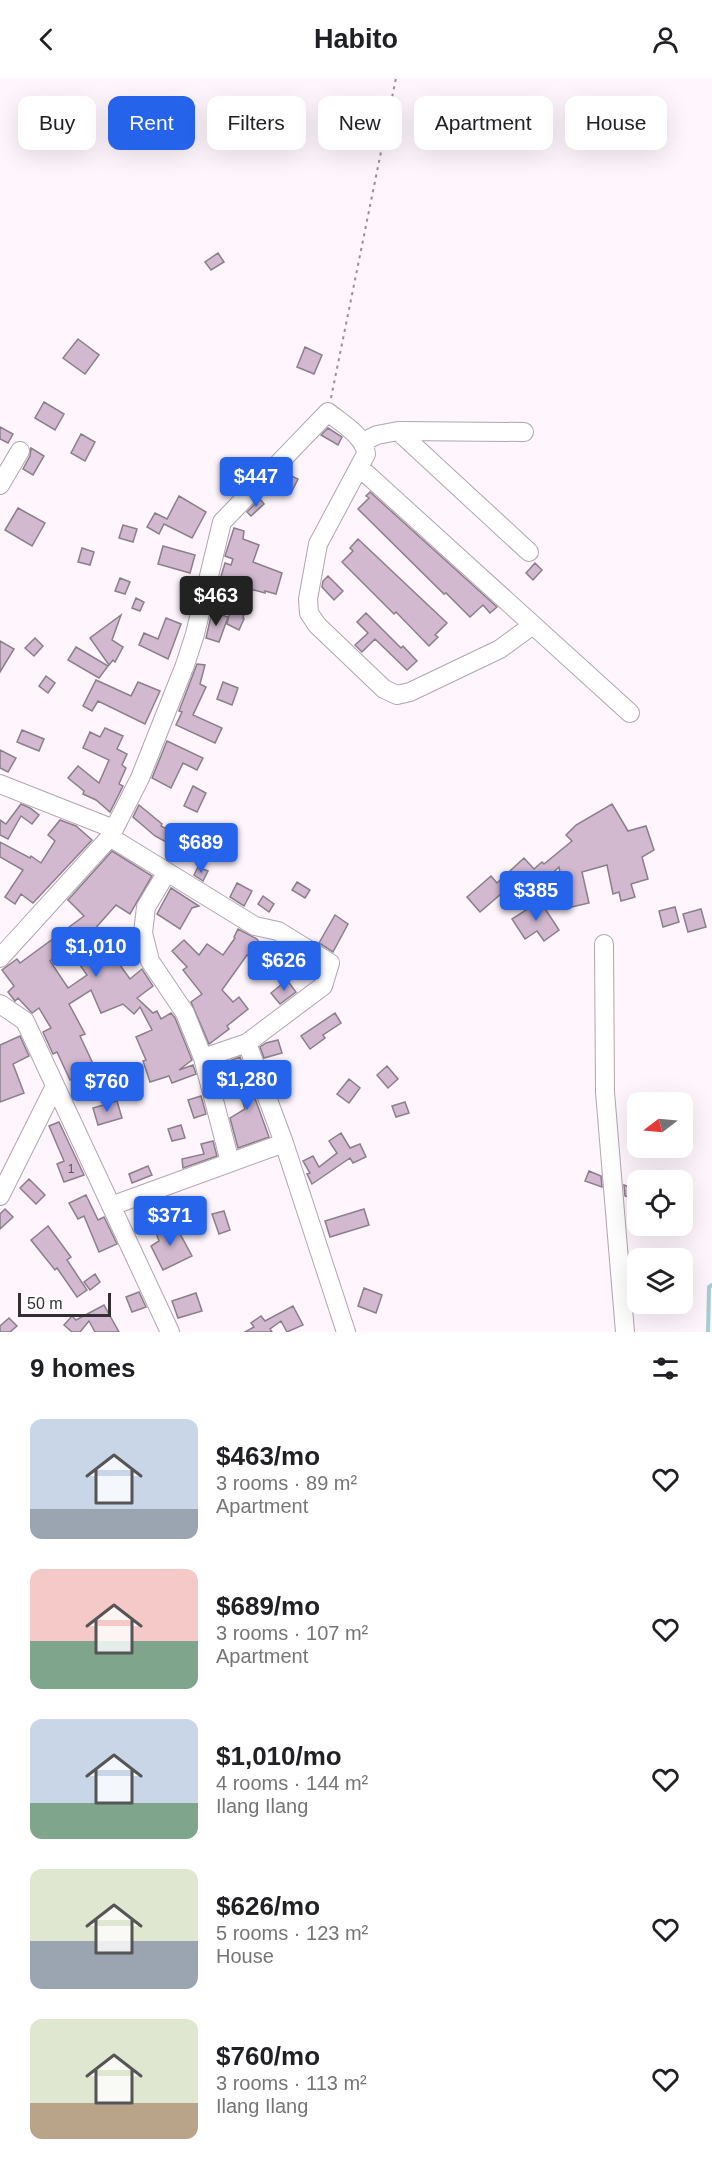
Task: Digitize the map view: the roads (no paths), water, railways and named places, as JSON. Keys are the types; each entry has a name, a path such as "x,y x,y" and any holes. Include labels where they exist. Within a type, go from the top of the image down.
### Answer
{"street":[{"path":"3,950 112,833 140,778 185,665 195,634 222,522 328,412 363,442 366,454 318,544 308,599 309,614 316,625 384,689 397,695 410,692 500,649 533,625"},
{"path":"363,442 377,435 398,431 524,432"},
{"path":"398,431 529,552"},
{"path":"0,485 20,451"},
{"path":"359,467 630,713"},
{"path":"0,784 112,833 167,872 255,926 278,931 330,963 323,986 247,1043 203,1058"},
{"path":"167,872 146,907 143,933 150,960 185,1013 203,1058 230,1162"},
{"path":"604,944 605,1092 625,1332"},
{"path":"0,1004 25,1021 170,1332"},
{"path":"247,1043 284,1143 346,1332"},
{"path":"0,1196 55,1086"},
{"path":"111,1206 284,1143"}],"waterway":[{"path":"708,1332 709,1287 712,1285"}]}
